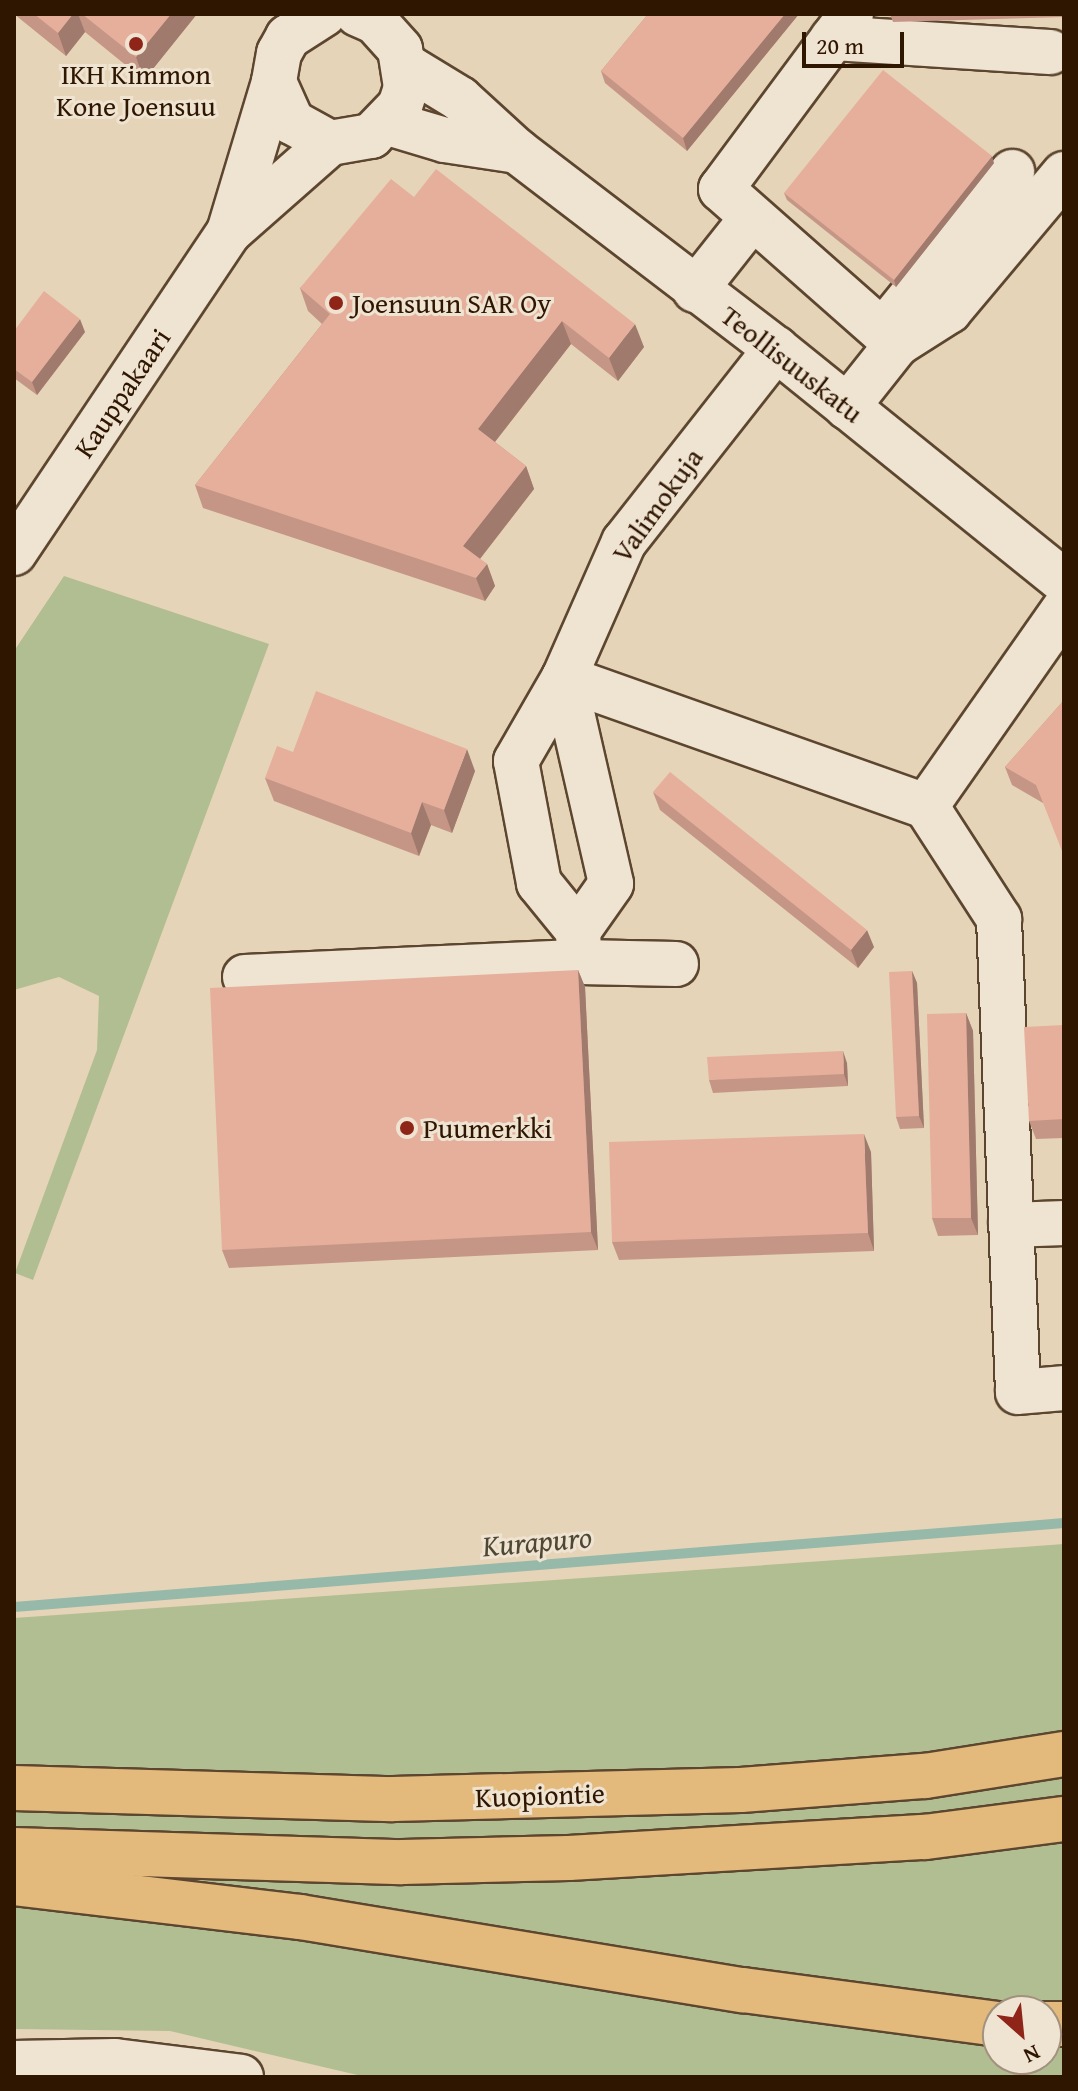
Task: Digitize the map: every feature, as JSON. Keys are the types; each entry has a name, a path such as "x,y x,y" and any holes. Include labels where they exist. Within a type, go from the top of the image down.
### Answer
{"highway":[{"name":"Kuopiontie","path":"14,1788 393,1799 741,1790 925,1776 1064,1754"},
{"path":"14,1850 371,1862 569,1858 925,1837 1064,1819"},
{"path":"14,1883 300,1917 743,1990 982,2022"}],"street":[{"path":"324,14 301,25 273,50 292,122 330,143 371,136 388,123 400,106 406,66 390,34 358,14"},
{"path":"890,338 721,189 842,26 1051,52"},
{"name":"Kauppakaari","path":"229,232 273,50"},
{"name":"Teollisuuskatu","path":"406,66 460,99 517,151 776,349 1064,581"},
{"name":"Teollisuuskatu","path":"388,123 445,140 517,151"},
{"name":"Kauppakaari","path":"14,553 229,232 330,143"},
{"path":"847,407 890,338 1012,172"},
{"path":"890,338 949,311 1064,174"},
{"path":"695,290 752,218"},
{"name":"Valimokuja","path":"579,947 539,883 516,761 564,678 624,542 776,349"},
{"path":"926,806 1064,609"},
{"path":"564,678 926,806 999,919 1018,1392 1064,1388"},
{"path":"564,678 611,884 579,947"},
{"path":"245,977 579,947 676,964"},
{"path":"1011,1225 1064,1223"},
{"path":"14,2063 115,2061 241,2077"}],"green space":[{"path":"64,576 269,644 33,1280 15,1273 97,1050 99,996 59,977 14,990 14,651"},
{"path":"1064,1544 1064,2077 366,2077 170,2031 14,2029 14,1618"}],"building":[{"path":"34,14 73,14 58,33"},
{"path":"82,14 171,14 136,57"},
{"path":"648,14 785,14 683,138 601,71"},
{"path":"883,70 992,156 894,280 784,193"},
{"path":"436,169 635,324 609,358 562,321 478,429 526,466 463,546 487,564 476,578 195,485 330,314 300,288 391,179 414,197"},
{"path":"44,291 80,319 32,382 14,369 14,331"},
{"path":"316,691 467,749 444,810 422,802 411,833 265,778 277,746 293,752"},
{"path":"1064,700 1064,856 1036,785 1005,767"},
{"path":"670,772 867,930 851,950 653,792"},
{"name":"Puumerkki","path":"578,970 591,1232 222,1250 210,988"},
{"path":"912,971 919,1116 896,1117 889,972"},
{"path":"966,1013 971,1218 932,1218 927,1014"},
{"path":"1064,1025 1064,1119 1029,1121 1024,1027"},
{"path":"843,1051 844,1074 709,1080 707,1057"},
{"name":"Puumerkki","path":"864,1134 868,1233 612,1242 609,1142"}],"waterway":[{"name":"Kurapuro","path":"14,1607 1064,1523"}],"place":[{"name":"IKH Kimmon Kone Joensuu","path":"136,44"},
{"name":"Joensuun SAR Oy","path":"336,303"},
{"name":"Puumerkki","path":"407,1128"}]}
